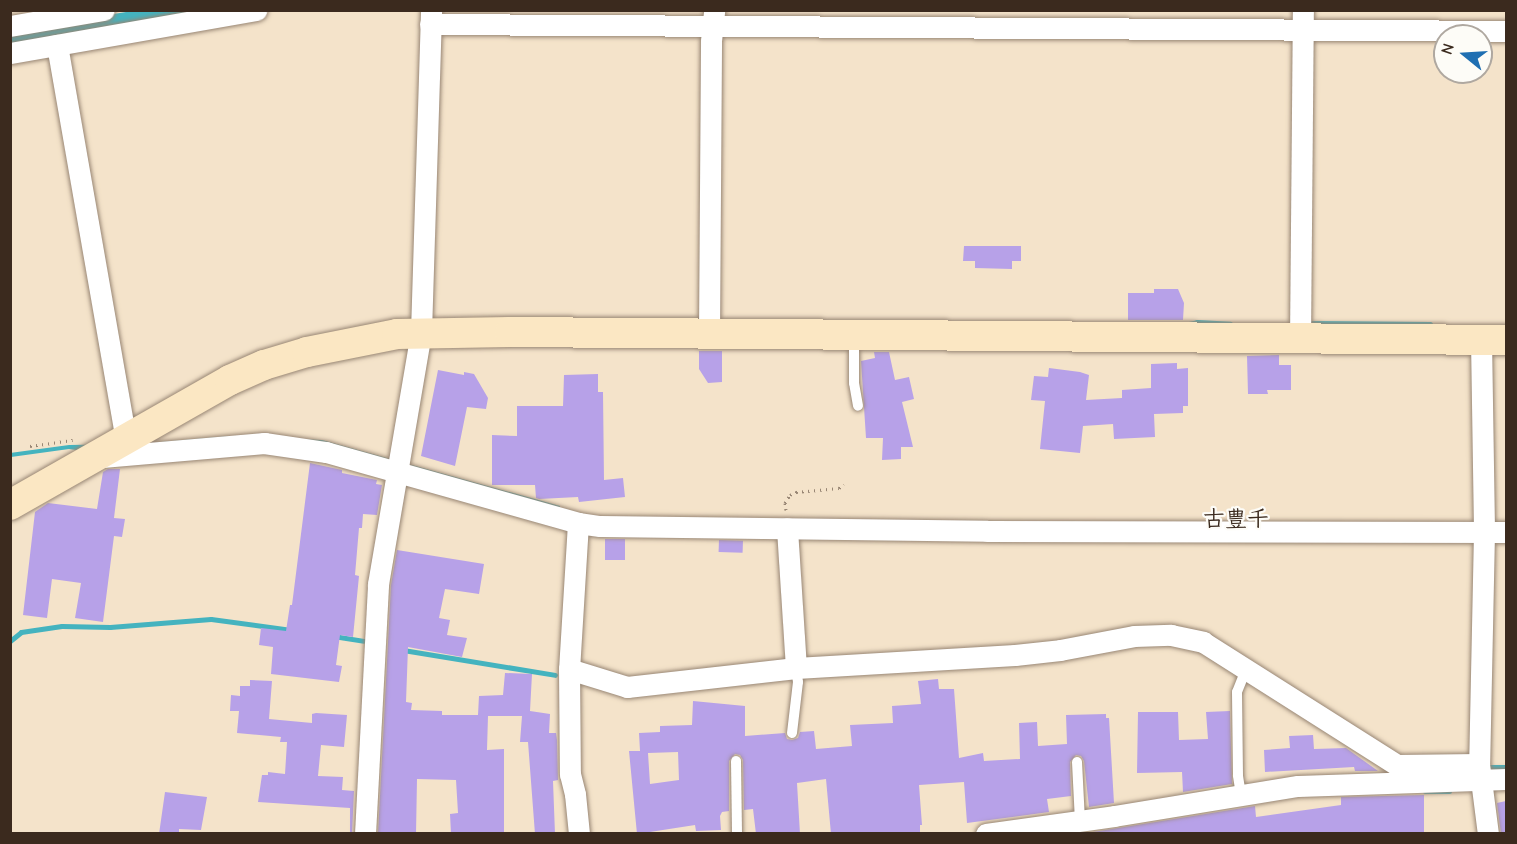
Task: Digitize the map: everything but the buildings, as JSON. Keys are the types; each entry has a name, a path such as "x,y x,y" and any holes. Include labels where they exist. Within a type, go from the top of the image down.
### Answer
{"street":[{"path":"20,20 104,10"},
{"path":"10,52 256,10"},
{"path":"365,834 378,584 421,332 430,17 1303,20 1506,31"},
{"path":"709,334 711,41 714,18"},
{"path":"1300,340 1303,20"},
{"path":"57,45 111,447"},
{"path":"10,505 188,402 264,365 358,340 421,332 1300,340 1494,339 1484,532 1479,772 1488,834"},
{"path":"111,447 264,443 326,452 578,523 600,526 787,522 1506,532"},
{"path":"787,522 796,668"},
{"path":"578,523 569,669 570,774 575,794 579,834"},
{"path":"569,669 627,687 796,668 1015,655 1060,650 1134,636 1171,635 1203,642 1397,765 1479,772 1506,779"},
{"path":"986,834 1080,821 1116,825 1241,795 1298,786 1479,772"}],"lane":[{"path":"854,336 854,383 858,406"},
{"path":"792,733 798,682 796,668"},
{"path":"1241,795 1238,775 1237,692 1246,670"},
{"path":"736,761 737,834"},
{"path":"1077,762 1080,821"}],"path":[{"path":"787,522 785,503 790,495 839,488 844,484"}],"water":[{"path":"132,11 247,11 11,48 11,31"},
{"path":"229,436 322,440 560,506 559,510 320,444 83,451 69,449 11,457 10,453 69,445 137,444"}],"waterway":[{"path":"1189,324 1197,322 1230,324"},
{"path":"1308,323 1430,324"},
{"path":"10,641 21,632 62,626 110,627 211,619 291,630"},
{"path":"333,636 364,641"},
{"path":"403,650 555,675"},
{"path":"1490,767 1506,767"},
{"path":"1425,791 1449,791"}],"district":[{"name":"古豊千","path":"1236,520"}]}
